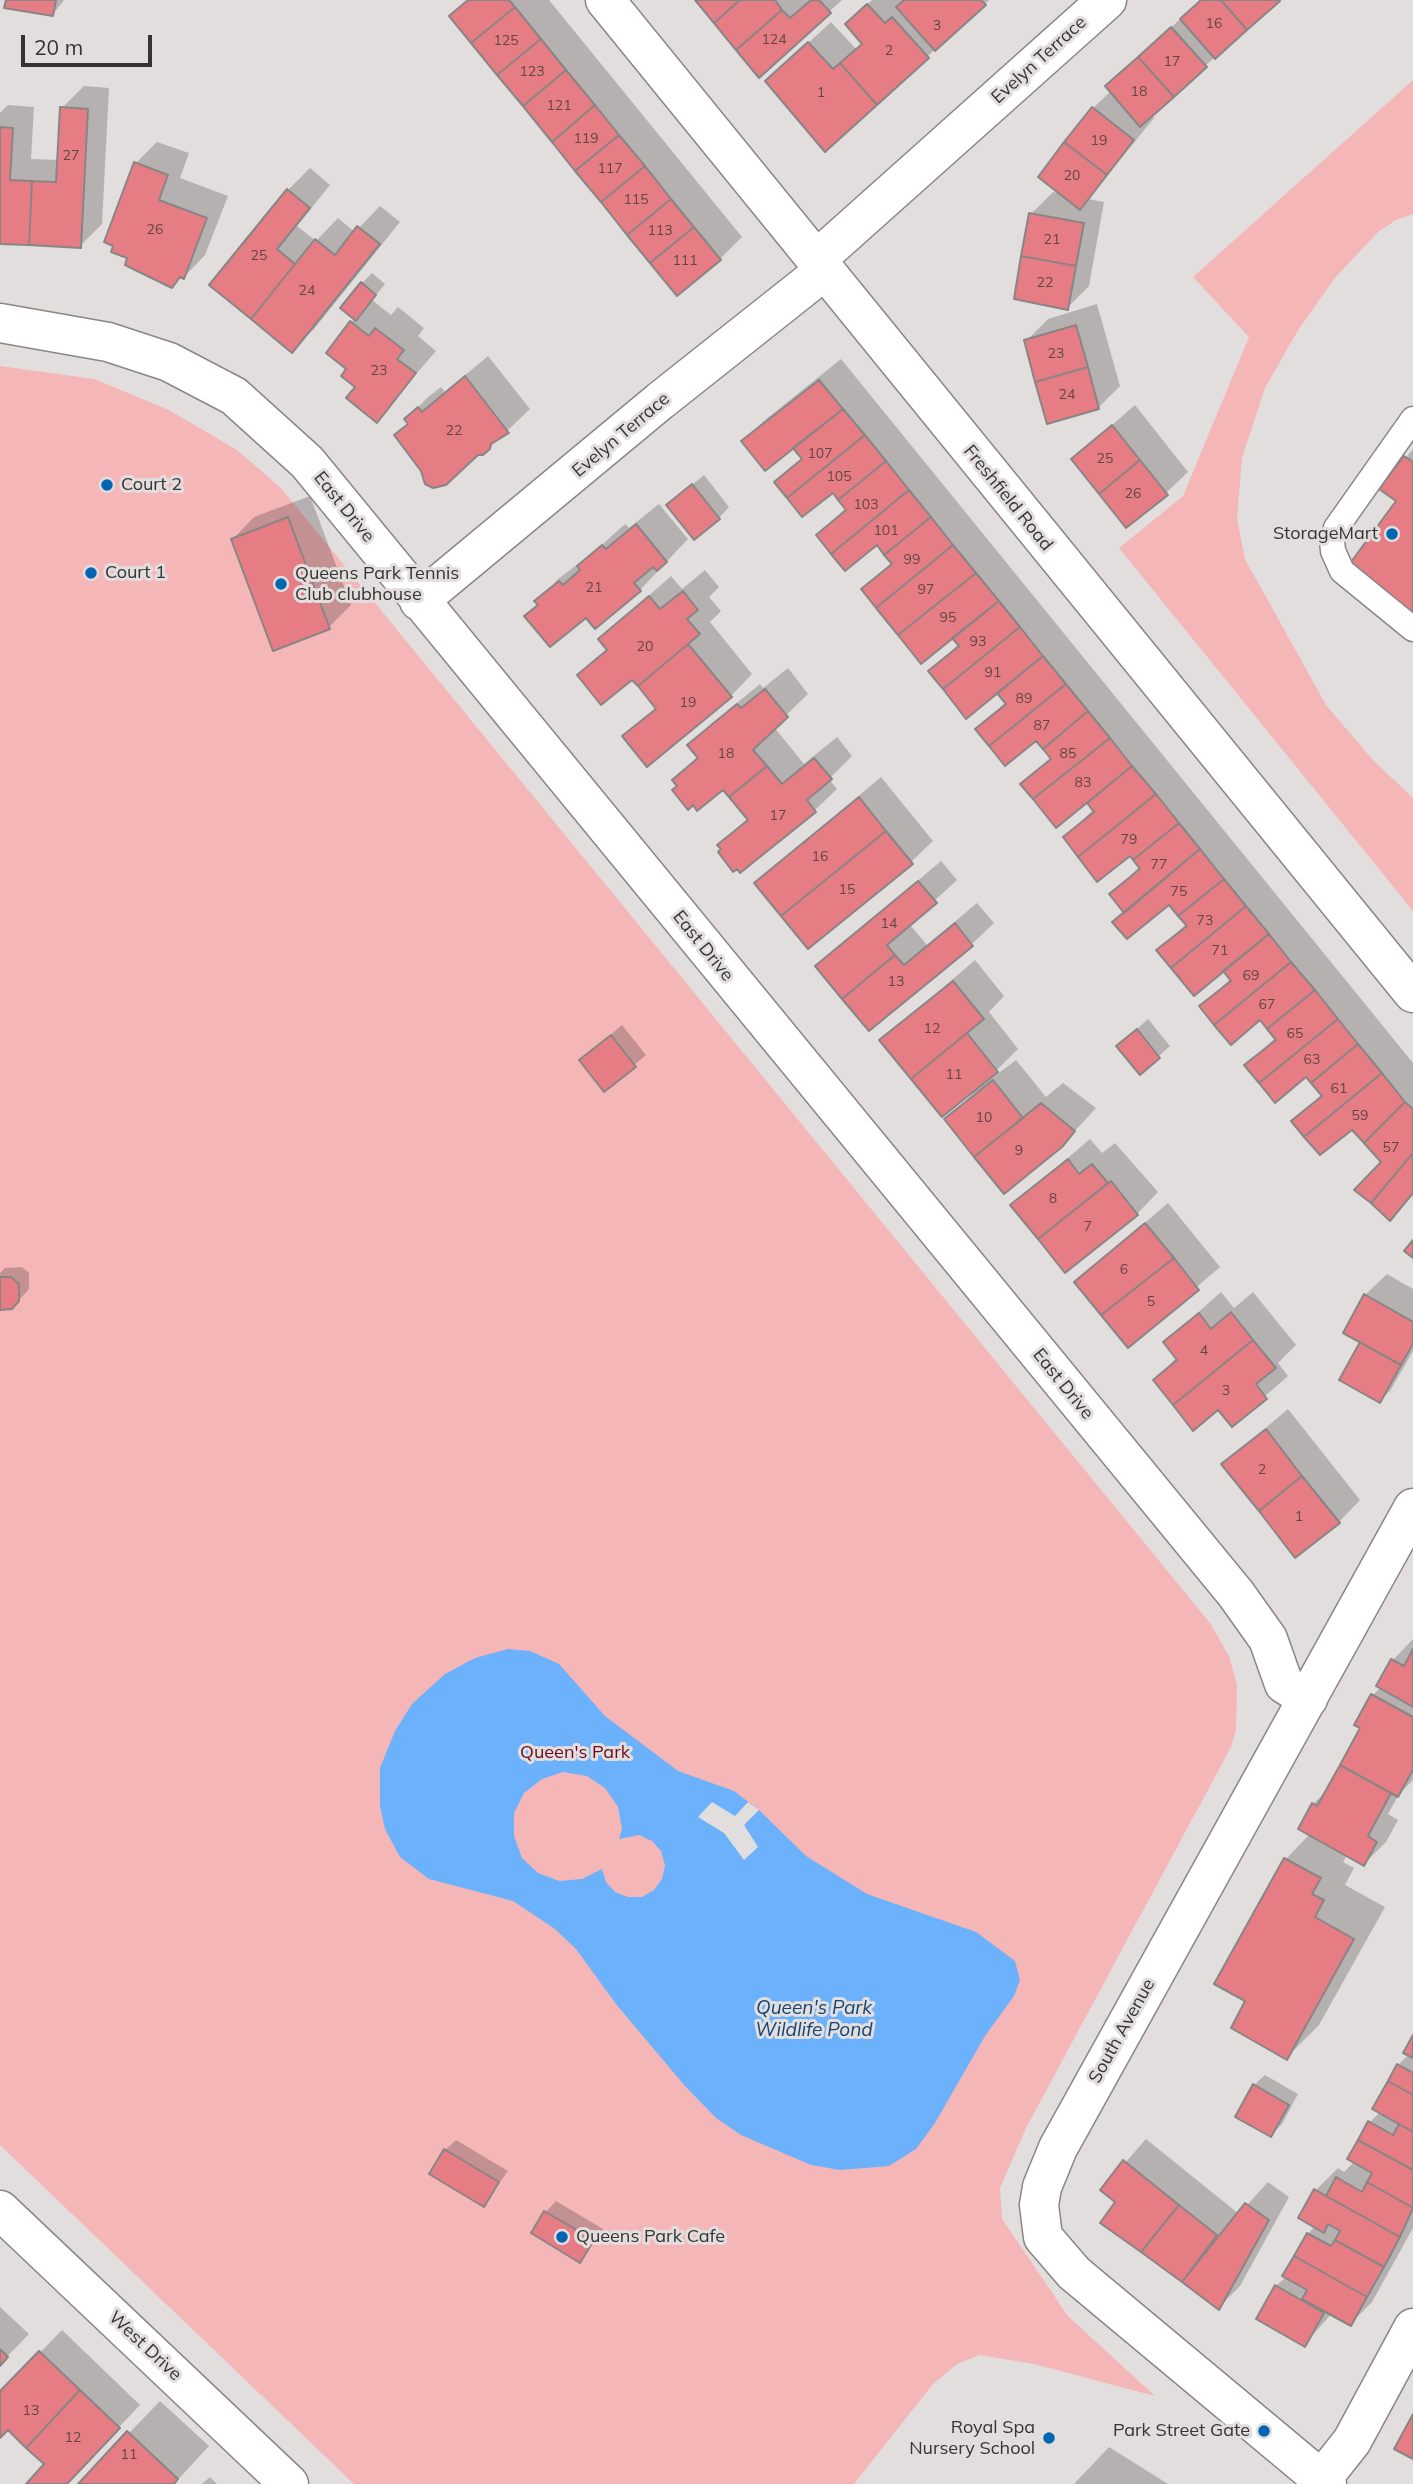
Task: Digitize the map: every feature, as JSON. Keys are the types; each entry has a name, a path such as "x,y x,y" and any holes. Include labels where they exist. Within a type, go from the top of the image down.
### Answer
{"street":[{"name":"Freshfield Road","path":"605,0 1413,993"},
{"name":"Evelyn Terrace","path":"419,601 820,265 1107,0"},
{"name":"East Drive","path":"0,323 108,342 169,362 234,396 307,462 1236,1594 1268,1639 1284,1684 1308,1699"},
{"name":"South Avenue","path":"1322,2483 1074,2273 1043,2236 1039,2205 1042,2187 1058,2148 1413,1508"},
{"name":"West Drive","path":"0,2210 289,2484"},
{"path":"1322,2483 1352,2441 1413,2328"}],"lane":[{"path":"1413,419 1336,528 1332,540 1333,551 1342,571 1413,629"}],"green space":[{"path":"1413,80 1413,214 1396,220 1378,232 1334,279 1297,332 1265,388 1242,458 1237,519 1245,559 1326,705 1372,759 1413,798 1413,911 1119,548 1183,496 1249,337 1193,277"},
{"name":"Queen's Park","path":"0,366 94,379 169,410 237,450 281,488 1210,1623 1229,1656 1237,1685 1236,1730 1231,1747 1026,2128 1000,2188 1002,2219 1068,2316 1155,2396 1034,2364 980,2355 957,2364 933,2384 854,2484 354,2484 0,2145"}],"water":[{"name":"Queen's Park Wildlife Pond","path":"508,1649 530,1651 559,1664 605,1716 678,1771 734,1791 759,1810 806,1856 867,1894 976,1932 1015,1961 1020,1980 1014,1996 985,2036 935,2123 916,2149 889,2166 840,2170 811,2165 741,2135 716,2118 685,2086 616,2004 576,1949 555,1929 513,1901 429,1879 400,1857 385,1829 380,1805 380,1768 395,1731 412,1704 445,1674 475,1658","holes":["563,1772 587,1776 605,1788 618,1807 622,1829 619,1839 639,1835 652,1841 661,1851 665,1865 662,1879 654,1890 642,1897 628,1897 615,1892 606,1882 602,1869 582,1879 559,1881 538,1873 522,1858 514,1836 514,1813 524,1793 542,1779"]}],"pier":[{"path":"712,1802 735,1816 748,1802 759,1810 744,1825 758,1847 744,1860 724,1833 698,1817"}],"building":[{"path":"6,0 56,0 53,16 4,8"},
{"path":"468,0 509,0 515,7 471,43 449,16"},
{"path":"695,0 740,0 714,23"},
{"path":"740,0 775,0 782,10 736,50 714,23"},
{"path":"811,0 819,0 831,13 759,78 736,50 782,10 790,18"},
{"path":"904,0 981,0 986,5 935,51 896,7"},
{"path":"1201,0 1221,0 1247,30 1215,59 1180,19"},
{"path":"1221,0 1279,0 1280,1 1247,30"},
{"path":"867,4 885,23 892,17 929,58 877,105 840,63 862,44 845,24"},
{"path":"515,7 541,39 497,75 471,43"},
{"path":"1171,27 1207,67 1174,97 1138,57"},
{"path":"541,39 566,70 523,106 497,75"},
{"path":"808,42 833,69 840,63 877,105 825,152 765,81"},
{"path":"1138,57 1174,97 1140,127 1105,86"},
{"path":"566,70 595,105 552,142 523,106"},
{"path":"595,105 619,135 575,171 552,142"},
{"path":"60,107 88,109 81,248 29,245 32,181 56,182"},
{"path":"1092,107 1134,140 1107,175 1064,142"},
{"path":"0,127 13,128 10,180 32,181 29,245 0,244"},
{"path":"619,135 645,166 601,202 575,171"},
{"path":"1064,142 1107,175 1080,210 1038,177"},
{"path":"134,162 168,175 159,200 207,218 184,279 180,277 172,288 125,265 127,258 111,252 113,246 104,242"},
{"path":"645,166 671,199 627,235 601,202"},
{"path":"287,189 310,208 277,249 295,264 251,319 209,285"},
{"path":"671,199 694,227 650,263 627,235"},
{"path":"1029,213 1084,223 1076,266 1021,256"},
{"path":"357,226 380,244 292,353 251,319 315,239 335,255"},
{"path":"694,227 721,260 677,296 650,263"},
{"path":"1021,256 1076,266 1068,310 1014,299"},
{"path":"361,282 376,295 356,321 340,308"},
{"path":"350,321 369,336 375,328 404,350 397,359 416,373 377,423 346,398 355,387 341,376 346,369 326,353"},
{"path":"1076,325 1088,367 1035,382 1024,340"},
{"path":"1088,367 1099,409 1047,424 1035,382"},
{"path":"465,376 509,433 491,444 490,449 483,455 478,455 446,485 433,488 425,484 421,471 394,435 408,424 404,419 418,407 422,412"},
{"path":"819,380 843,409 765,471 741,441"},
{"path":"843,409 865,435 787,498 774,482 802,459 793,448"},
{"path":"1112,425 1140,460 1099,494 1071,459"},
{"path":"865,435 886,461 838,500 833,493 802,517 787,498"},
{"name":"StorageMart","path":"1404,456 1413,462 1413,615 1348,566 1396,501 1379,489"},
{"path":"1140,460 1168,495 1126,528 1099,494"},
{"path":"886,461 909,490 831,554 816,535 846,510 838,500"},
{"path":"692,484 720,519 694,540 666,505"},
{"path":"909,490 931,517 884,555 877,545 845,571 831,554"},
{"name":"Queens Park Tennis Club clubhouse","path":"288,517 330,629 273,651 231,539"},
{"path":"931,517 953,545 876,608 861,589 892,564 884,555"},
{"path":"636,524 667,562 657,571 653,567 634,583 641,591 595,629 586,618 550,647 524,616 538,605 534,601 559,581 563,585 580,570 577,566 602,545 606,549"},
{"path":"953,545 976,573 898,635 876,608"},
{"path":"976,573 999,601 921,664 898,635"},
{"path":"683,591 698,610 687,619 700,634 638,686 632,680 601,705 577,675 607,650 598,639 649,596 660,609"},
{"path":"999,601 1020,627 943,689 928,671 959,646 952,638"},
{"path":"1020,627 1043,656 966,719 943,689"},
{"path":"688,644 732,697 647,767 622,736 656,709 638,686"},
{"path":"1043,656 1066,684 989,746 975,729 1006,704 997,693"},
{"path":"1066,684 1088,711 1043,749 1036,741 1005,766 989,746"},
{"path":"765,689 788,717 753,750 767,766 729,797 723,790 697,811 693,805 688,810 672,790 677,786 672,780 698,758 687,745 737,704 741,708"},
{"path":"1088,711 1110,738 1033,799 1020,784 1051,759 1043,749"},
{"path":"1110,738 1132,766 1056,828 1033,799"},
{"path":"814,758 832,779 807,800 816,812 740,873 737,869 733,872 718,852 721,849 717,845 748,820 729,797 767,766 782,784"},
{"path":"1132,766 1156,794 1078,857 1063,837 1094,812 1087,803"},
{"path":"1156,794 1179,823 1133,860 1130,856 1097,882 1078,857"},
{"path":"859,797 886,831 781,916 754,883"},
{"path":"1179,823 1200,849 1124,913 1109,894 1140,869 1133,860"},
{"path":"886,831 913,864 808,949 781,916"},
{"path":"1200,849 1224,879 1178,916 1169,905 1127,939 1112,922"},
{"path":"1224,879 1246,906 1171,968 1156,950 1187,926 1178,916"},
{"path":"918,881 937,903 887,945 895,955 842,999 815,966"},
{"path":"1246,906 1269,934 1194,996 1171,968"},
{"path":"955,923 973,946 869,1031 842,999 895,955 904,965"},
{"path":"1269,934 1291,962 1214,1025 1199,1006 1231,981 1223,971"},
{"path":"1291,962 1315,990 1267,1029 1260,1020 1231,1045 1214,1025"},
{"path":"953,981 984,1019 911,1079 879,1040"},
{"path":"1315,990 1338,1019 1259,1083 1244,1065 1276,1040 1267,1029"},
{"path":"1338,1019 1358,1044 1311,1083 1306,1077 1275,1103 1259,1083"},
{"path":"1137,1029 1160,1058 1140,1075 1116,1046"},
{"path":"967,1033 998,1072 942,1117 911,1079"},
{"path":"611,1035 636,1067 604,1092 579,1060"},
{"path":"1358,1044 1382,1073 1304,1137 1291,1121 1322,1096 1311,1083"},
{"path":"1382,1073 1405,1102 1364,1143 1352,1130 1320,1155 1304,1137"},
{"path":"993,1080 1023,1118 974,1157 944,1119"},
{"path":"1405,1102 1413,1109 1413,1153 1371,1203 1354,1190 1381,1162 1364,1143"},
{"path":"1041,1103 1075,1131 1062,1147 1004,1194 974,1157"},
{"path":"1413,1153 1413,1193 1390,1221 1371,1203"},
{"path":"1068,1159 1079,1174 1092,1164 1108,1183 1038,1239 1010,1205"},
{"path":"1111,1181 1138,1215 1065,1273 1038,1239"},
{"path":"1145,1223 1174,1258 1101,1315 1074,1282"},
{"path":"1413,1240 1413,1258 1404,1251"},
{"path":"1174,1258 1199,1290 1128,1348 1101,1315"},
{"path":"0,1277 11,1277 19,1284 19,1301 12,1309 0,1310"},
{"path":"1364,1294 1413,1322 1413,1344 1401,1365 1343,1333"},
{"path":"1231,1312 1253,1340 1173,1405 1153,1380 1177,1360 1163,1342 1199,1313 1211,1329"},
{"path":"1253,1340 1276,1368 1256,1384 1267,1399 1232,1427 1218,1410 1193,1431 1173,1405"},
{"path":"1360,1342 1401,1365 1380,1403 1339,1380"},
{"path":"1266,1429 1302,1476 1259,1511 1221,1464"},
{"path":"1302,1476 1340,1523 1295,1558 1259,1511"},
{"path":"1413,1649 1413,1707 1376,1686 1391,1659 1404,1666"},
{"path":"1371,1694 1413,1717 1413,1770 1398,1797 1340,1765 1360,1728 1354,1725"},
{"path":"1340,1765 1391,1793 1368,1836 1377,1842 1364,1866 1298,1829 1312,1803 1317,1806"},
{"path":"1284,1858 1321,1878 1312,1894 1324,1900 1315,1917 1354,1939 1287,2060 1231,2028 1245,2001 1214,1984"},
{"path":"1413,2035 1413,2058 1403,2053"},
{"path":"1397,2064 1413,2073 1413,2095 1388,2081"},
{"path":"1388,2081 1413,2095 1413,2132 1372,2109"},
{"path":"1253,2084 1289,2105 1271,2137 1235,2117"},
{"path":"1368,2121 1393,2135 1399,2124 1413,2132 1413,2170 1358,2140"},
{"path":"1358,2140 1413,2170 1413,2208 1367,2182 1372,2173 1347,2159"},
{"path":"444,2149 499,2182 484,2207 429,2174"},
{"path":"1123,2160 1179,2205 1141,2252 1100,2223 1115,2202 1100,2190"},
{"path":"1336,2177 1362,2192 1367,2182 1413,2208 1400,2237 1326,2196"},
{"path":"1314,2189 1400,2237 1384,2267 1335,2240 1340,2231 1328,2224 1324,2233 1298,2218"},
{"path":"1245,2203 1269,2220 1219,2310 1182,2282"},
{"path":"1179,2205 1217,2235 1182,2282 1141,2252"},
{"name":"Queens Park Cafe","path":"544,2211 594,2240 580,2263 531,2233"},
{"path":"1307,2233 1331,2246 1335,2240 1384,2267 1367,2297 1294,2256"},
{"path":"1294,2256 1367,2297 1351,2326 1302,2299 1307,2290 1282,2276"},
{"path":"1275,2285 1324,2313 1305,2347 1256,2319"},
{"path":"0,2349 8,2357 0,2366"},
{"path":"39,2351 80,2390 26,2448 8,2430 0,2438 0,2391"},
{"path":"80,2390 120,2428 67,2484 26,2484 44,2464 26,2448"},
{"path":"1413,2414 1413,2459 1394,2449"},
{"path":"127,2431 178,2479 174,2484 78,2484"}],"place":[{"name":"Court 2","path":"107,485"},
{"name":"StorageMart","path":"1392,534"},
{"name":"Court 1","path":"91,573"},
{"name":"Queens Park Tennis Club clubhouse","path":"281,584"},
{"name":"Queens Park Cafe","path":"562,2237"},
{"name":"Park Street Gate","path":"1264,2431"},
{"name":"Royal Spa Nursery School","path":"1049,2438"}]}
